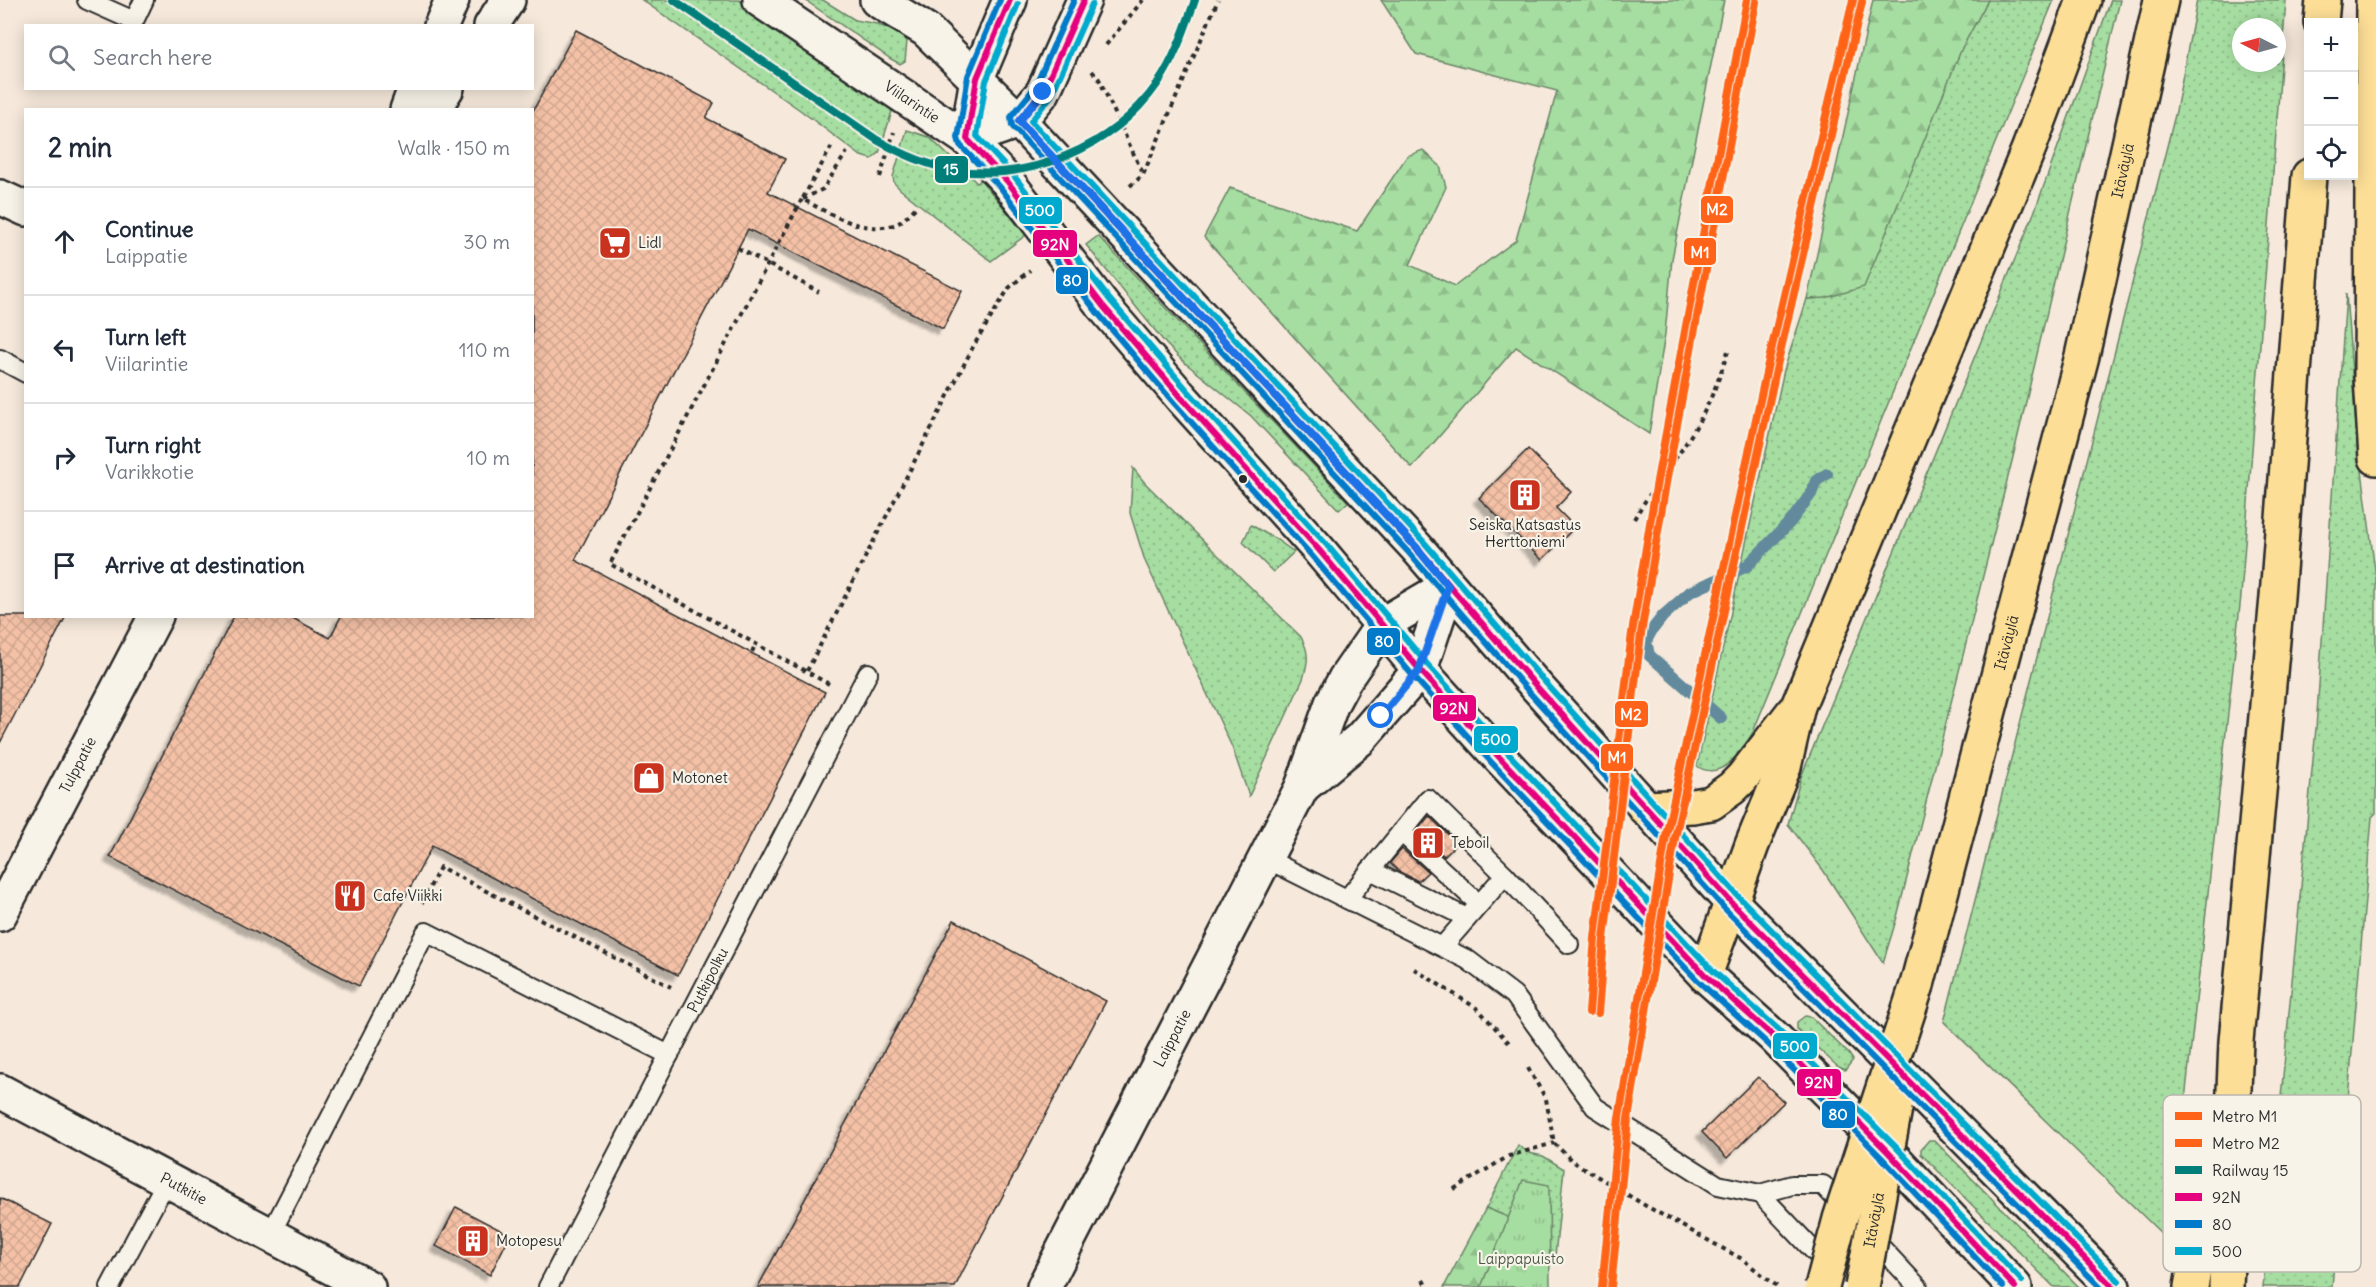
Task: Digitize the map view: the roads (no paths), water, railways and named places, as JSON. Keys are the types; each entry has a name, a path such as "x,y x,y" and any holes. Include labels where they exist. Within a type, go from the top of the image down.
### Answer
{"highway":[{"path":"1705,975 1752,845 1784,767 1798,706 2029,148 2084,0"},
{"name":"Itäväylä","path":"1862,1287 1917,985 2082,356 2161,0"},
{"path":"2321,18 2323,0"},
{"path":"2373,0 2371,366 2376,458"},
{"path":"2234,1095 2236,1041 2277,597 2309,180"},
{"path":"1645,808 1710,803 1725,793 1742,778 1798,706"},
{"path":"1822,1287 1840,1219 1917,985"},
{"path":"2226,1095 2236,1041"},
{"path":"2226,1287 2227,1272"}],"main road":[{"path":"442,24 452,0"},
{"path":"491,24 508,0"},
{"name":"Viilarintie","path":"760,0 967,139 1007,181 1103,306 1180,397 1319,550 1419,670 1705,975 1773,1035 1887,1151 2015,1287"},
{"path":"877,0 926,30 1019,121 1416,547 1645,808 1732,903 2113,1287"},
{"path":"1010,0 977,78 967,139 1019,121 1043,92 1084,0"},
{"path":"408,108 414,90"},
{"path":"434,108 446,90"},
{"path":"0,197 24,208"},
{"name":"Laippatie","path":"1044,1287 1302,788 1332,703 1345,679 1383,624 1448,586"},
{"name":"Laippatie","path":"1302,788 1360,740 1419,670 1448,586"},
{"name":"Tulppatie","path":"0,914 155,618"},
{"name":"Putkitie","path":"0,1091 368,1287"}],"lane":[{"path":"87,0 134,21 144,0"},
{"path":"0,359 24,372"},
{"name":"Putkipolku","path":"548,1287 868,673"},
{"path":"1347,899 1428,799 1505,875 1569,944"},
{"path":"1401,832 1479,904"},
{"path":"1265,858 1468,960 1514,996 1595,1107 1718,1185 1760,1194 1792,1185 1823,1185 1918,1287"},
{"path":"1370,870 1467,918"},
{"path":"1443,946 1505,875"},
{"path":"270,1234 426,932 669,1055"},
{"path":"110,1287 167,1180"},
{"path":"1760,1194 1848,1287"}],"waterway":[{"path":"1721,718 1649,655 1646,641 1663,616 1690,592 1747,566 1791,521 1811,494 1816,481 1827,474"}],"metro line":[{"name":"M1","path":"1589,1012 1595,938 1632,633 1657,481 1747,0"},
{"name":"M1","path":"1602,1287 1619,1118 1666,836 1767,368 1853,0"},
{"name":"M2","path":"1598,1013 1604,939 1641,634 1666,483 1756,2"},
{"name":"M2","path":"1611,1287 1628,1119 1675,838 1776,370 1862,2"}],"rail line":[{"name":"15","path":"674,0 877,140 903,154 930,164 949,169 979,172 1008,171 1038,166 1093,143 1117,126 1139,106 1158,83 1179,43 1195,0"}],"place":[{"name":"Lidl","path":"615,243"},
{"name":"Seiska Katsastus Herttoniemi","path":"1525,495"},
{"name":"Motonet","path":"649,778"},
{"name":"Teboil","path":"1428,843"},
{"name":"Cafe Viikki","path":"350,896"},
{"name":"Motopesu","path":"473,1241"}],"park label":[{"name":"Laippapuisto","path":"1521,1259"}]}
